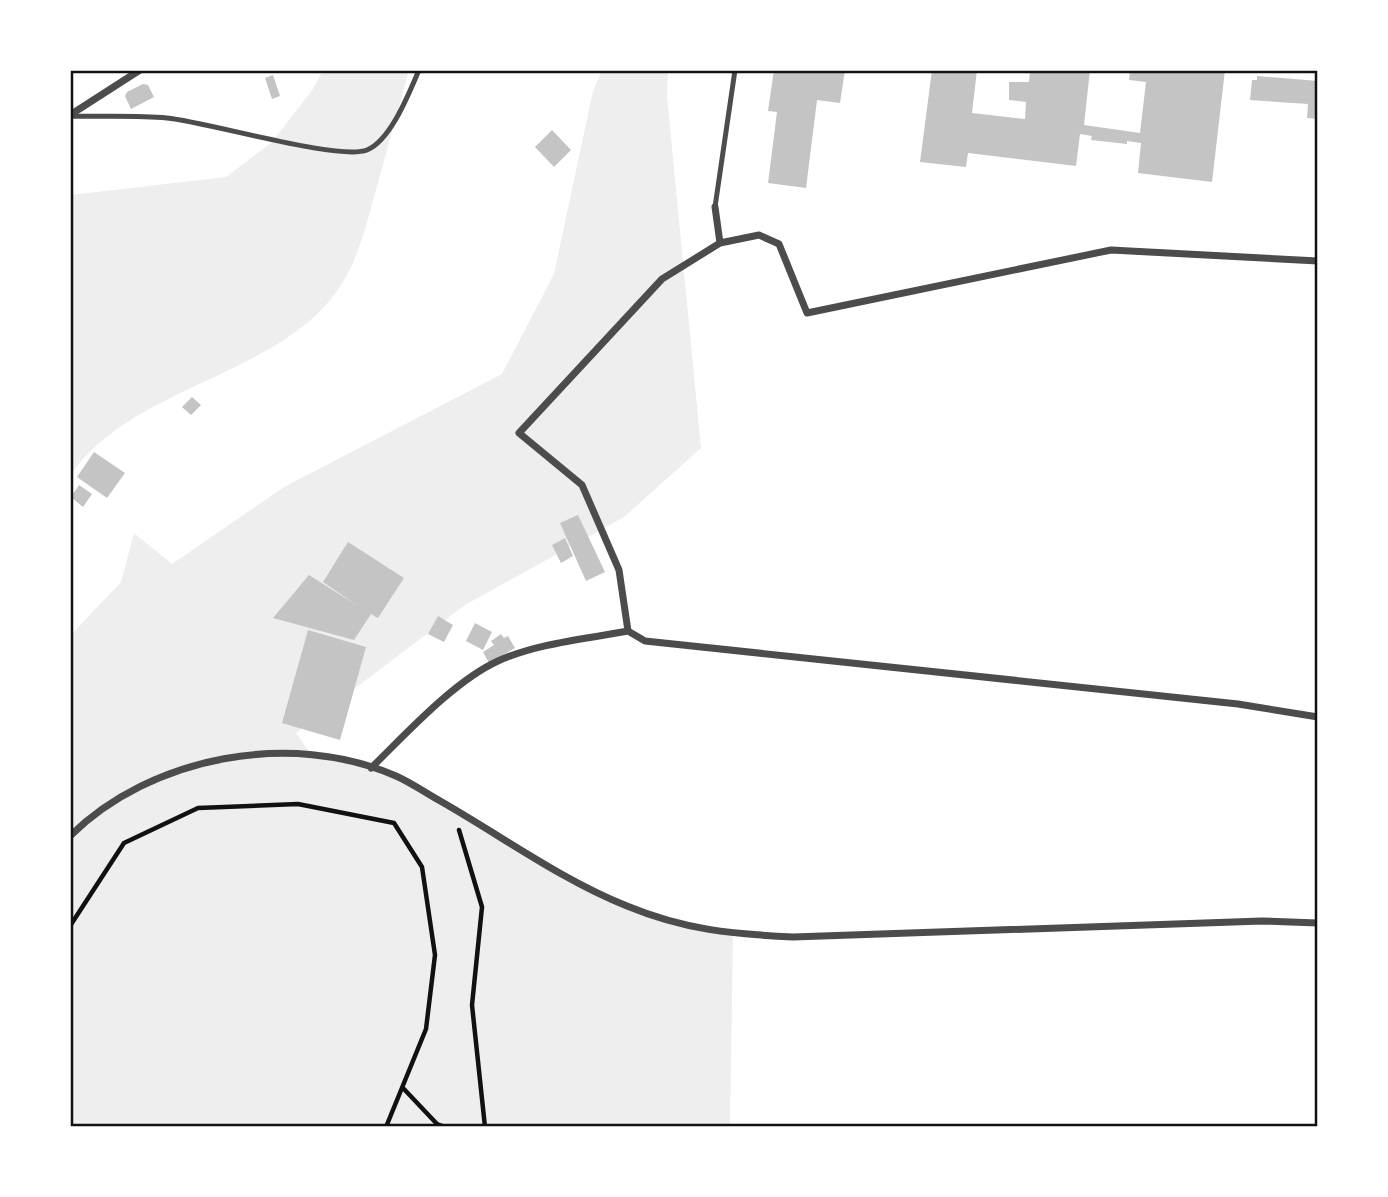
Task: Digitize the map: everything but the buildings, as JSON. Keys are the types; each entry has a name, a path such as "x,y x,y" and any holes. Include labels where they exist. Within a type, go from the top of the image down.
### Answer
{"street":[{"path":"70,116 140,70"},
{"path":"715,207 720,243"},
{"path":"628,631 619,570 582,485 519,433 662,279 720,243 759,235 779,244 807,313 1111,250 1318,261"},
{"path":"371,768 436,704 497,662 553,645 628,631 645,641 1238,704 1318,717"},
{"path":"70,836 118,796 179,769 278,754 339,758 396,776 574,880 625,905 676,925 733,934 793,937 1262,921 1318,923"}],"lane":[{"path":"70,116 167,118 318,148 358,152 380,142 403,105 419,70"},
{"path":"715,207 735,70"}],"path":[{"path":"70,926 124,843 198,808 298,804 394,823 422,867 435,956 426,1029 386,1127"},
{"path":"453,809 482,907 471,1005 485,1127"},
{"path":"403,1088 437,1124 445,1127"}],"shaded area":[{"path":"323,70 409,70 365,228 355,258 341,286 304,325 272,347 126,423 95,447 70,476 70,195 226,177 272,142 313,89"},
{"path":"602,70 668,70 667,96 701,448 624,517 465,605 296,733 313,757 355,764 395,777 472,818 547,866 624,905 664,918 733,934 730,1127 70,1127 70,636 121,582 134,533 172,564 284,487 502,374 554,274 593,91"}]}
